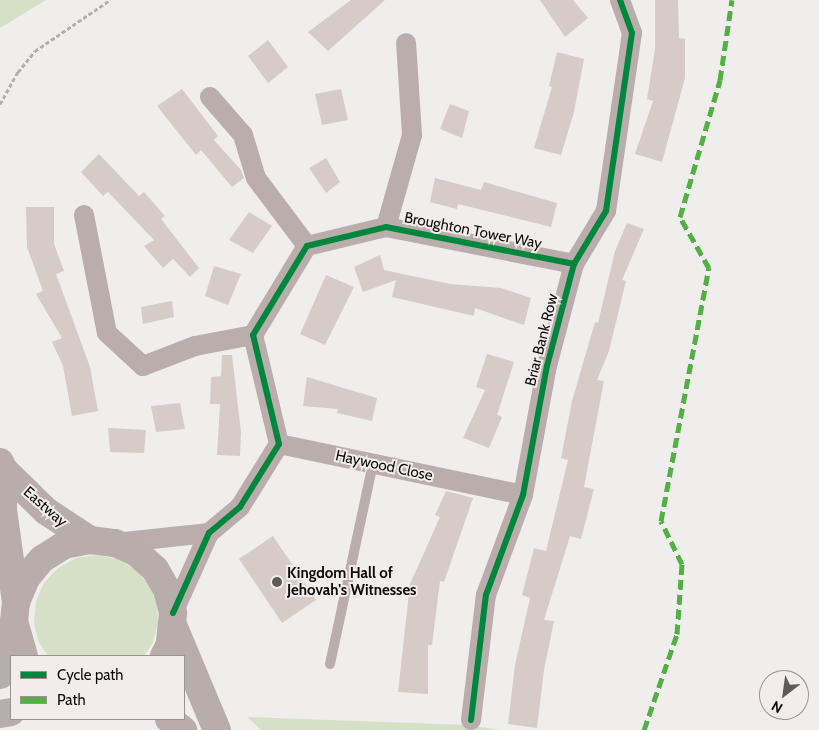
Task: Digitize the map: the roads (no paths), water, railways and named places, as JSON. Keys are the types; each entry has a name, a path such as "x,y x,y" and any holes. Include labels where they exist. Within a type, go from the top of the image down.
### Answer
{"main road":[{"name":"Eastway","path":"2,466 46,511 102,542 137,553 155,569 167,590 173,619"},
{"name":"Eastway","path":"2,466 3,510 15,612"},
{"path":"0,675 8,657 15,612 26,578 42,559 64,546 102,542"},
{"path":"15,612 24,655"},
{"path":"164,655 173,619"},
{"path":"173,619 217,730"},
{"path":"170,720 183,730"}],"street":[{"name":"Briar Bank Row","path":"472,720 486,595 523,494 547,366 574,264 606,211 632,33 620,0"},
{"name":"Broughton Tower Way","path":"386,227 412,135 406,43"},
{"path":"173,619 209,533 240,507 279,444 253,335 306,246 256,178 243,135 210,97"},
{"path":"84,215 107,333 143,366 195,346 253,335"},
{"name":"Broughton Tower Way","path":"306,246 386,227 574,264"},
{"name":"Haywood Close","path":"279,444 523,494"},
{"path":"102,542 209,533"}],"lane":[{"path":"330,664 373,463"}],"place":[{"name":"Kingdom Hall of Jehovah's Witnesses","path":"277,582"}]}
